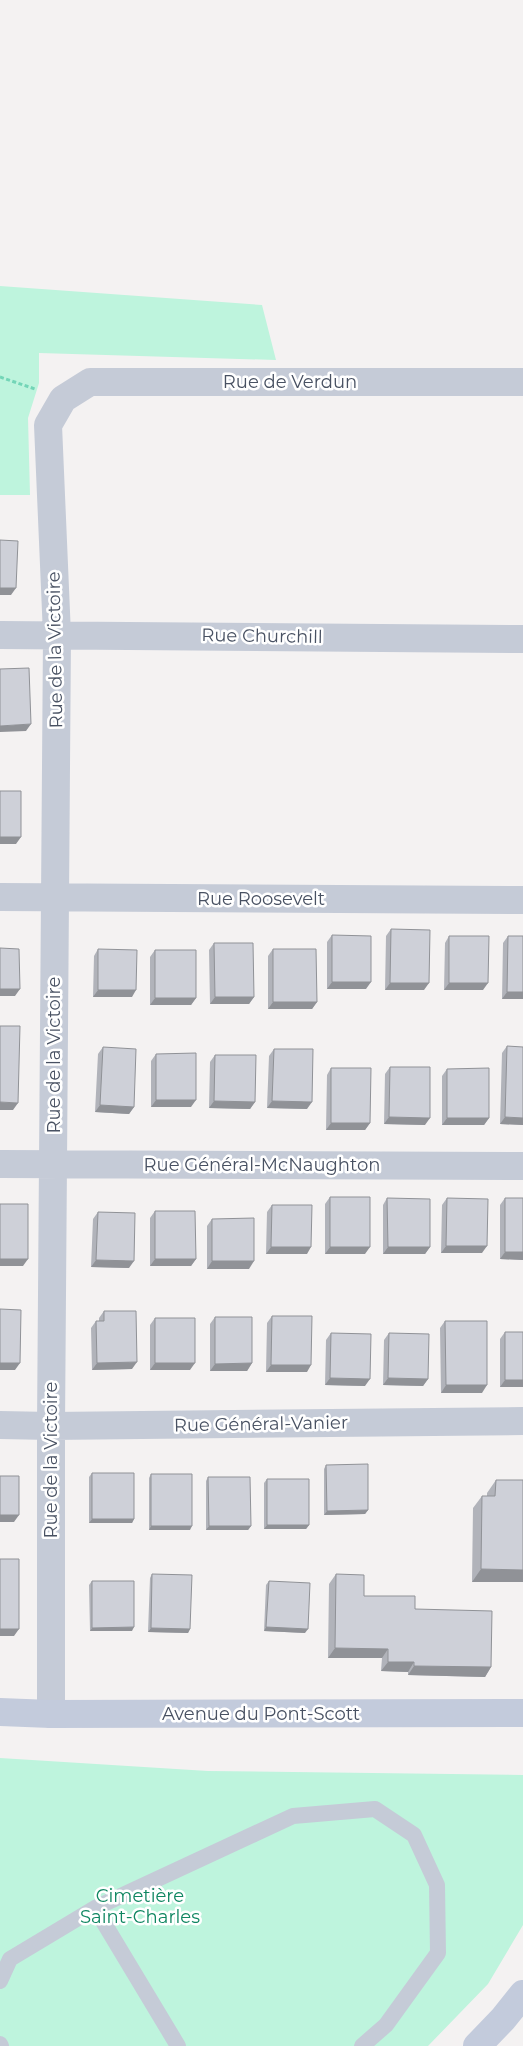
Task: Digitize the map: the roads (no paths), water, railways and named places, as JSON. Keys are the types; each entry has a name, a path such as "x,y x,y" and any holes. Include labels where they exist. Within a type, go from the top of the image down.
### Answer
{"street":[{"name":"Rue de Verdun","path":"63,399 90,382 523,382"},
{"name":"Rue de la Victoire","path":"51,1714 51,1426 57,635 48,425 63,399"},
{"name":"Rue Churchill","path":"0,634 523,639"},
{"name":"Rue Roosevelt","path":"0,897 523,900"},
{"name":"Rue Général-McNaughton","path":"0,1164 523,1166"},
{"name":"Rue Général-Vanier","path":"0,1425 523,1422"},
{"name":"Avenue du Pont-Scott","path":"0,1712 51,1714 523,1713"},
{"path":"477,2046 503,2019 523,1994"}],"lane":[{"path":"0,1980 10,1959 94,1908 293,1816 375,1809 414,1835 437,1885 438,1953 386,2025 362,2046"},
{"path":"94,1908 178,2046"}],"park label":[{"name":"Cimetière Saint-Charles","path":"140,1906"}]}
